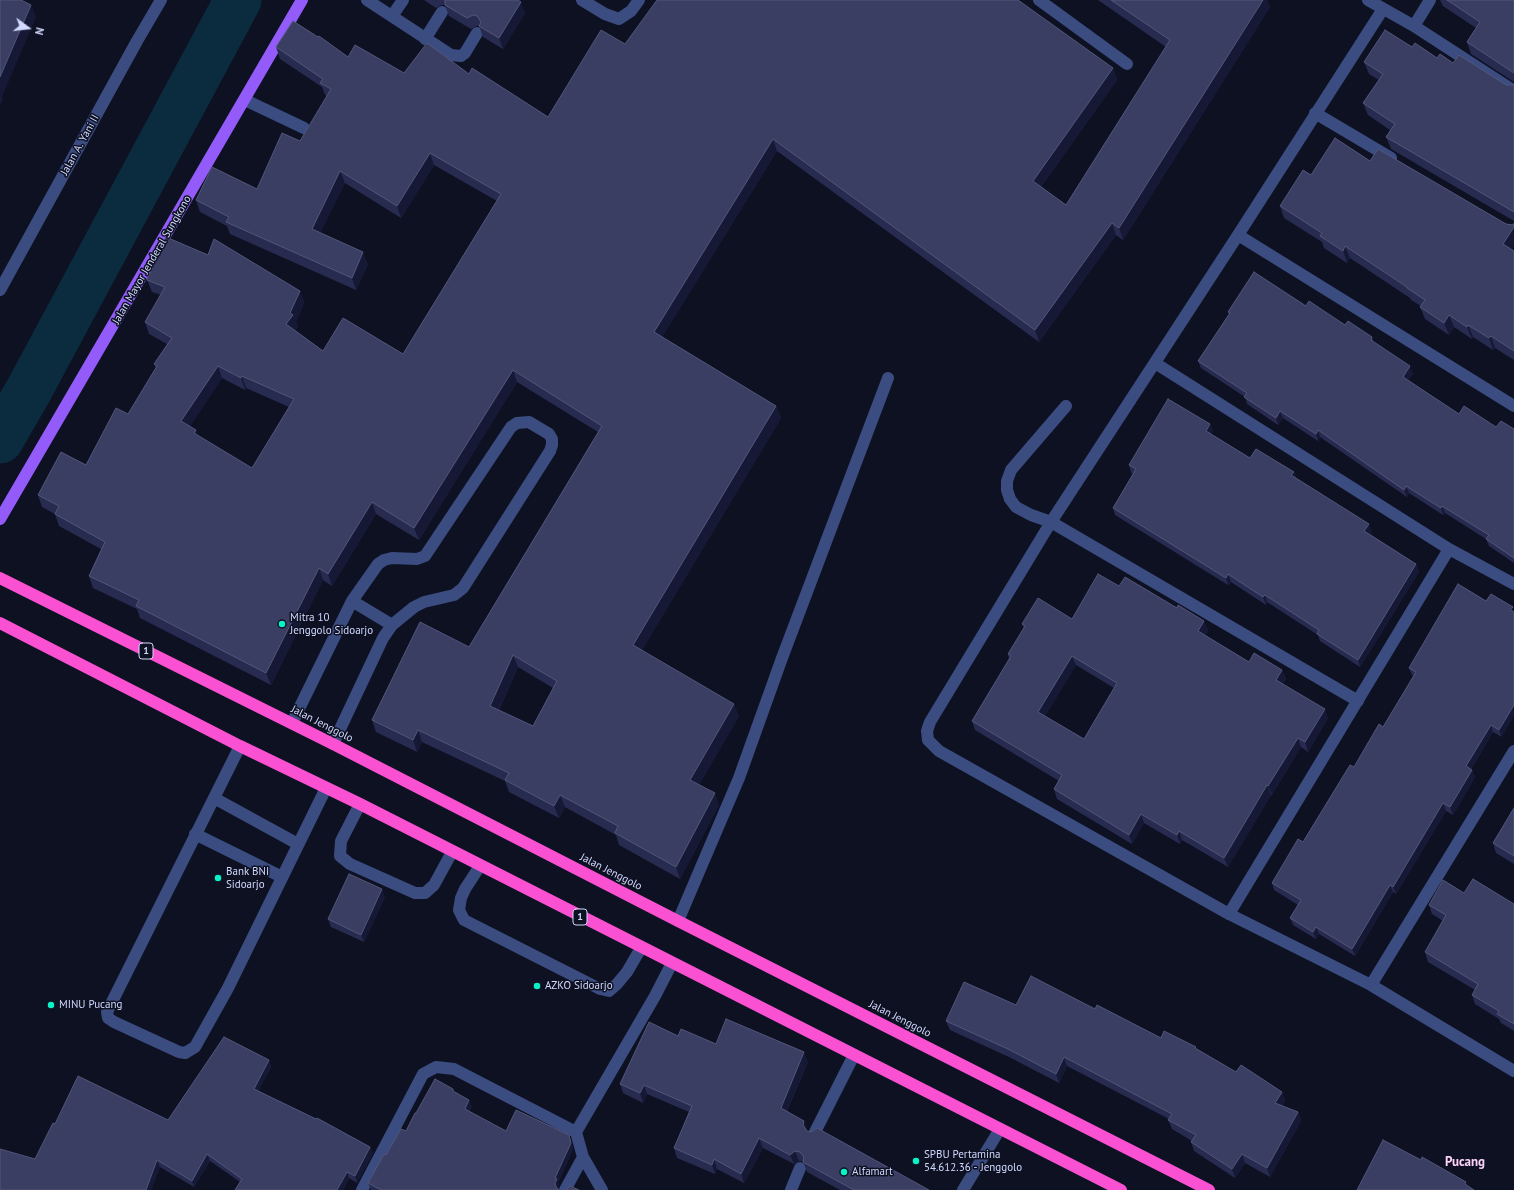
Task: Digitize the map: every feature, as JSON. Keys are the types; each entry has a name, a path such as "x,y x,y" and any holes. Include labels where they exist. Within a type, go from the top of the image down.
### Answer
{"highway":[{"name":"Jalan Jenggolo","path":"0,578 333,744 678,921 1209,1190"},
{"name":"1","path":"0,623 240,746 360,804 641,948 1121,1190"}],"main road":[{"name":"Jalan Mayor Jenderal Sungkono","path":"0,519 302,0"}],"street":[{"name":"Jalan A. Yani II","path":"0,290 161,0"},
{"path":"367,0 451,55 461,56 465,53 476,33"},
{"path":"392,16 403,0"},
{"path":"582,0 605,14 619,19 631,11 639,0"},
{"path":"1039,0 1127,64"},
{"path":"1368,0 1414,26 1514,91"},
{"path":"1414,26 1430,0"},
{"path":"1383,9 1051,522 930,722 927,731 928,740 939,751 1229,914 1371,985 1514,1071"},
{"path":"425,39 442,12"},
{"path":"245,100 304,128"},
{"path":"1315,113 1404,166"},
{"path":"1238,235 1514,406"},
{"path":"1155,363 1449,549 1514,584"},
{"path":"678,921 739,778 782,658 888,378"},
{"path":"1066,406 1011,470 1007,481 1007,490 1010,499 1016,507 1051,522 1358,701"},
{"path":"292,724 352,601 378,564 384,560 392,558 417,559 424,556 511,427 517,423 529,422 549,434 552,439 550,451 463,588 454,595 424,602 414,607 392,625 383,638 333,744"},
{"path":"1229,914 1449,549"},
{"path":"352,601 392,625"},
{"path":"240,746 107,1012 108,1018 114,1022 179,1052 185,1053 195,1047 228,988 326,788"},
{"path":"1371,985 1514,751"},
{"path":"214,798 298,844"},
{"path":"360,804 341,841 340,856 350,864 415,892 425,893 434,884 452,852"},
{"path":"195,834 282,877"},
{"path":"480,866 461,898 459,910 464,920 600,989 609,990 617,984 627,972 641,948"},
{"path":"602,1190 582,1157 576,1132 655,996 672,963"},
{"path":"814,1134 854,1055"},
{"path":"362,1190 423,1074 436,1067 454,1069 576,1132"},
{"path":"963,1190 1000,1129"},
{"path":"565,1190 582,1157"},
{"path":"790,1190 800,1168"}],"building":[{"path":"0,0 21,0 31,5 0,77"},
{"path":"445,0 518,0 521,2 499,38 479,26 481,22 477,16 473,15 467,18 445,5"},
{"path":"657,0 1018,0 1113,68 1033,181 1066,205 1170,40 1111,0 1263,0 1119,228 1112,223 1035,330 773,139 654,332 776,406 633,645 734,704 690,780 715,793 676,867 615,833 618,826 560,795 554,806 505,780 509,773 418,730 413,740 372,720 420,622 469,647 602,426 513,370 414,528 372,502 328,574 319,568 266,673 136,606 139,600 89,576 105,542 55,514 59,506 38,495 61,452 86,465 116,408 128,414 157,366 154,364 172,338 145,322 165,287 147,280 166,237 208,255 214,239 300,291 290,313 293,315 286,324 323,351 343,318 403,354 501,194 430,153 397,206 340,171 312,229 363,252 352,278 226,222 229,217 196,200 212,167 257,189 282,133 300,141 331,89 320,83 323,79 276,47 293,21 318,37 319,36 348,57 355,45 404,73 427,43 469,74 472,68 548,117 601,30 625,44","holes":["218,366 241,378 242,376 294,399 252,468 194,433 196,430 181,421","513,655 557,681 533,726 490,706"]},
{"path":"1447,0 1514,0 1514,73 1467,42 1480,22"},
{"path":"1385,30 1412,47 1415,43 1437,58 1440,54 1453,63 1459,55 1506,85 1514,84 1514,212 1386,137 1395,124 1363,103 1383,74 1364,62"},
{"path":"1335,138 1370,161 1378,149 1506,224 1513,225 1514,223 1514,227 1503,244 1514,251 1514,351 1491,336 1489,338 1468,325 1467,327 1449,315 1444,323 1420,307 1425,300 1407,287 1345,246 1343,251 1320,236 1322,233 1280,206 1303,170 1311,175"},
{"path":"1254,272 1306,306 1309,301 1345,325 1348,321 1372,337 1371,340 1410,366 1403,377 1459,414 1464,406 1496,427 1501,421 1514,429 1514,558 1486,539 1489,535 1406,486 1404,490 1318,430 1316,434 1280,411 1276,418 1244,397 1247,393 1198,361 1230,313 1228,312"},
{"path":"1168,399 1210,424 1206,431 1250,458 1256,449 1294,472 1291,475 1369,524 1364,531 1416,564 1358,660 1317,634 1319,630 1265,595 1263,597 1228,574 1226,578 1113,508 1136,469 1129,465"},
{"path":"1098,574 1119,586 1125,577 1177,608 1178,605 1204,621 1198,631 1249,662 1254,653 1282,670 1276,680 1325,709 1305,742 1298,738 1268,786 1267,785 1224,858 1179,831 1177,835 1141,814 1129,835 1054,789 1062,775 972,721 1011,656 1008,654 1025,626 1022,624 1038,598 1072,619","holes":["1072,656 1117,683 1084,739 1038,712"]},
{"path":"1458,584 1486,601 1491,594 1513,607 1510,610 1514,612 1514,705 1499,730 1491,725 1466,766 1472,770 1450,807 1443,803 1393,887 1390,885 1352,949 1316,927 1313,932 1290,918 1301,900 1272,883 1298,839 1303,842 1350,765 1354,767 1379,724 1383,727 1416,672 1409,668"},
{"path":"1514,808 1514,856 1493,843"},
{"path":"349,874 382,889 361,935 328,919"},
{"path":"1473,879 1514,904 1514,1024 1497,1014 1499,1011 1472,995 1478,984 1425,952 1446,915 1429,905 1443,880 1464,893"},
{"path":"1031,976 1095,1009 1097,1005 1161,1038 1164,1031 1196,1047 1195,1048 1236,1072 1241,1065 1282,1092 1275,1103 1298,1112 1267,1168 1242,1154 1232,1169 1191,1142 1196,1135 1168,1120 1172,1114 1064,1057 1056,1074 1008,1049 946,1021 964,982 1016,1005"},
{"path":"726,1019 804,1052 781,1108 804,1121 803,1125 807,1131 811,1132 817,1128 929,1190 854,1190 803,1162 804,1157 800,1152 795,1151 790,1155 759,1138 741,1174 714,1159 712,1165 674,1148 692,1106 644,1085 640,1093 620,1084 649,1022 678,1036 681,1029 716,1044"},
{"path":"224,1037 269,1060 254,1089 316,1119 317,1118 370,1147 355,1176 347,1172 337,1190 235,1190 242,1179 207,1154 192,1181 157,1160 146,1190 0,1190 0,1149 35,1159 53,1123 55,1124 78,1076 168,1120"},
{"path":"435,1079 469,1100 465,1109 506,1131 516,1110 569,1135 571,1143 555,1178 557,1179 555,1183 556,1187 559,1190 381,1190 368,1183 384,1154 386,1155 401,1129 406,1131"},
{"path":"1383,1140 1421,1160 1422,1157 1466,1182 1465,1184 1474,1190 1357,1190"},
{"path":"570,1186 579,1190 566,1190"}],"waterway":[{"path":"0,440 30,388 238,0"}],"place":[{"name":"Mitra 10 Jenggolo Sidoarjo","path":"282,624"},
{"name":"Bank BNI Sidoarjo","path":"218,878"},
{"name":"AZKO Sidoarjo","path":"537,986"},
{"name":"MINU Pucang","path":"51,1005"},
{"name":"SPBU Pertamina 54.612.36 - Jenggolo","path":"916,1161"},
{"name":"Alfamart","path":"844,1172"}],"district":[{"name":"Pucang","path":"1465,1162"}]}
